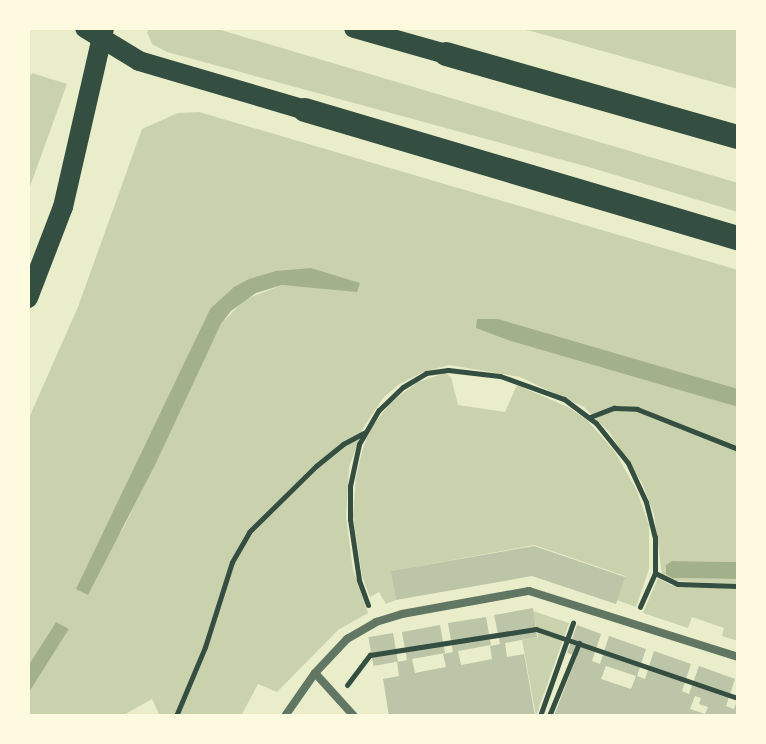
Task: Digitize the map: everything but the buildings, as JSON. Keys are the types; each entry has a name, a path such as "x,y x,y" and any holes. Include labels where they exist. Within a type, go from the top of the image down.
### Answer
{"highway":[{"path":"446,54 738,137"},
{"path":"305,110 738,238"}],"main road":[{"path":"354,28 446,54"},
{"path":"28,298 66,195 88,111 97,31 139,61 305,110"}],"street":[{"path":"285,716 315,673 347,639 376,622 529,591 738,657"},
{"path":"315,673 354,716"}],"path":[{"path":"376,622 359,580 350,519 350,486 365,433 379,410 403,387 426,373 448,370 500,376 564,399 589,418 628,463 646,502 655,537 655,573 635,624"},
{"path":"589,418 614,408 637,409 738,449"},
{"path":"176,716 205,647 232,562 249,532 316,466 343,444 365,433"},
{"path":"655,573 678,584 738,586"},
{"path":"540,716 580,605"},
{"path":"370,655 536,629 738,698"},
{"path":"549,716 579,643"}],"shaded area":[{"path":"150,28 214,28 738,183 738,212 592,168 167,52 152,44 147,32"},
{"path":"511,28 738,28 738,89 531,31"},
{"path":"32,73 67,84 28,192 28,80"},
{"path":"199,112 738,270 738,392 476,328 738,407 738,562 672,561 672,578 738,579 738,584 674,581 662,575 654,514 642,483 610,433 584,407 520,377 449,365 423,372 398,385 383,398 363,428 349,467 346,517 353,570 368,613 338,630 277,692 258,684 241,716 155,716 159,714 152,699 122,716 28,716 28,694 69,629 56,622 28,666 28,420 78,307 142,129 178,113","holes":["311,268 337,288 282,285 244,300 221,324 123,529 77,589 210,309"]},
{"path":"311,268 360,283 357,292 282,285 256,293 231,311 221,324 156,463 88,595 76,589 210,309 234,287 249,279 276,271"},
{"path":"477,319 498,319 738,389 738,407 511,341 476,328"},
{"path":"445,373 451,377 458,405 505,412 517,385 568,407 587,420 615,452 636,489 649,525 649,569 636,607 617,600 625,576 534,545 392,571 396,600 386,604 379,592 370,597 362,576 353,516 356,477 363,448 371,428 391,402 418,382"},
{"path":"672,561 738,562 738,579 672,578 666,574 666,565"},
{"path":"658,578 671,585 738,589 738,641 722,636 724,628 692,617 688,628 643,613"},
{"path":"533,611 569,623 536,716 522,640 538,637"},
{"path":"56,622 69,629 28,694 28,666"}]}
